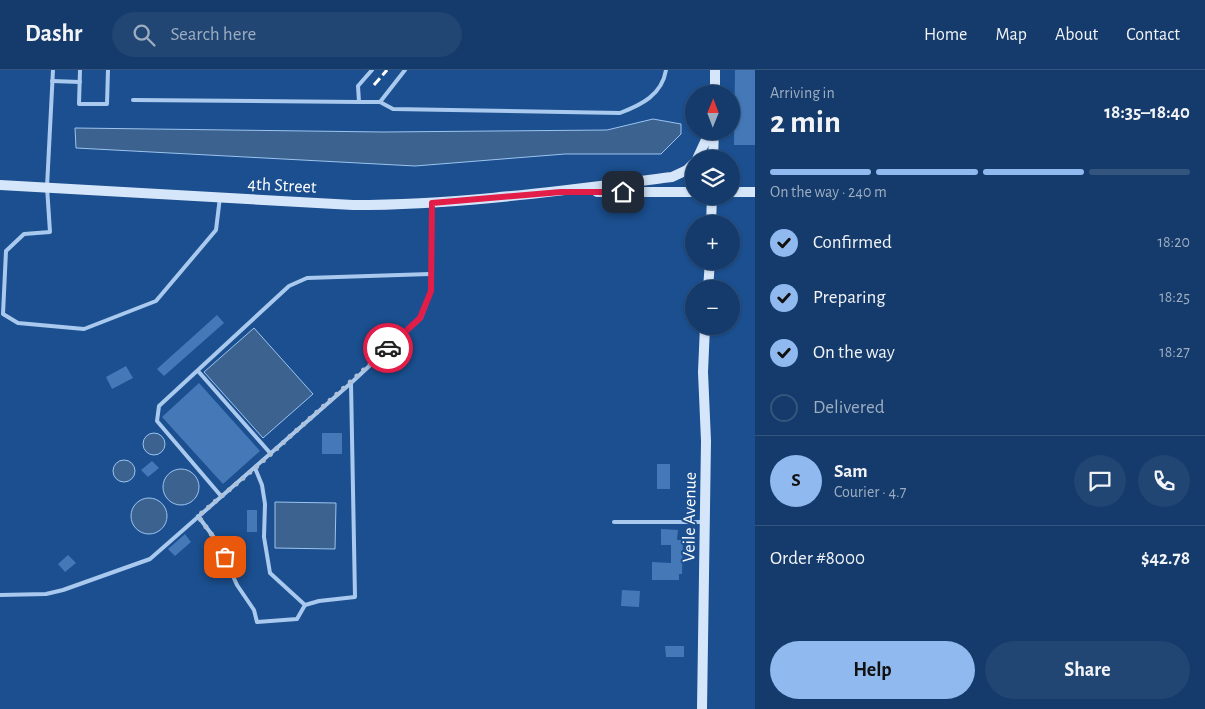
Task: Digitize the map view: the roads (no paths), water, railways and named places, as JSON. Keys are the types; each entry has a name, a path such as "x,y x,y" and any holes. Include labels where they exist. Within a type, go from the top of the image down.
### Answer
{"street":[{"path":"715,70 715,85"},
{"path":"561,192 672,177 685,171"},
{"name":"4th Street","path":"0,185 353,205 432,203 561,192"},
{"path":"561,192 685,192"},
{"path":"740,192 755,192"},
{"name":"Veile Avenue","path":"702,709 706,441 703,372 705,335"}],"lane":[{"path":"53,70 47,187 50,232 24,234 6,251 3,314 18,323 84,329 156,301 216,230 220,197"},
{"path":"80,70 79,104 107,104 108,70"},
{"path":"359,102 358,86 372,70"},
{"path":"380,102 405,70"},
{"path":"133,100 380,102 393,110 620,113 639,106 648,100 657,91 666,70"},
{"path":"52,81 80,82"},
{"path":"0,595 46,594 64,590 150,559 351,383 420,318 431,291 432,203"},
{"path":"222,496 157,421 159,406 289,286 307,278 430,274"},
{"path":"198,371 271,454"},
{"path":"198,516 218,543 237,585 254,610 257,622 297,619 305,605 319,601 354,597 351,383"},
{"path":"255,468 262,485 265,504 264,537 270,573 305,605"},
{"path":"614,522 705,522"}],"water":[{"path":"653,119 681,124 681,134 661,154 565,154 415,166 76,148 75,128 383,132 607,130"},
{"path":"254,328 313,394 263,438 204,372"},
{"path":"150,433 158,433 165,440 165,448 158,455 150,455 143,448 143,440"},
{"path":"124,460 132,463 135,471 132,479 124,482 116,479 113,471 116,463"},
{"path":"181,469 188,470 194,474 198,480 198,494 194,500 188,504 181,505 174,504 168,500 164,494 163,487 164,480 168,474 174,470"},
{"path":"149,498 156,499 162,503 166,509 166,523 162,529 156,533 149,534 142,533 136,529 132,523 131,516 132,509 136,503 142,499"},
{"path":"275,502 336,503 335,549 275,548"}],"railway":[{"path":"374,85 387,70"}]}
